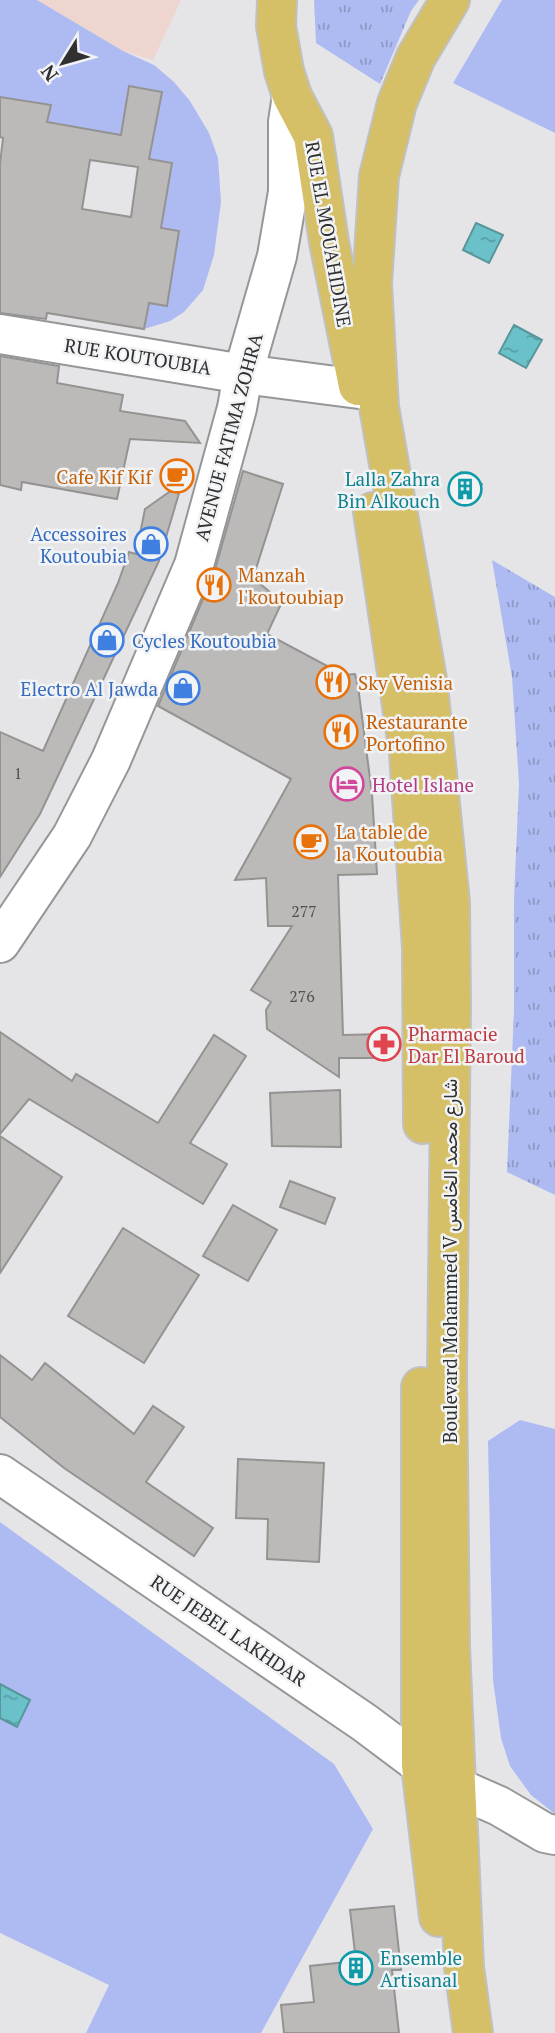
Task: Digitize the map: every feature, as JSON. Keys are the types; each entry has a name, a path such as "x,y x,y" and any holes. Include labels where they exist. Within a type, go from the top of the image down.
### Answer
{"main road":[{"name":"RUE EL MOUAHIDINE","path":"277,0 276,26 284,71 292,96 313,136 329,242 359,389"},
{"name":"Boulevard Mohammed V شارع محمد الخامس","path":"450,0 416,57 397,103 379,176 372,284 379,407 428,685 450,902 450,1646 464,1967 473,2033"},
{"name":"Boulevard Mohammed V شارع محمد الخامس","path":"359,389 384,595 409,753 422,948 421,1765 453,2033"}],"street":[{"name":"AVENUE FATIMA ZOHRA","path":"0,943 72,836 111,760 194,565 237,408 243,374 277,257 288,192 288,122 292,96"},
{"name":"RUE KOUTOUBIA","path":"0,334 243,374 359,389"},
{"name":"RUE JEBEL LAKHDAR","path":"0,1474 365,1723 421,1765 456,1787 499,1806 545,1833 555,1835"}],"shaded area":[{"path":"37,0 181,0 153,60 123,51"}],"green space":[{"path":"0,0 37,0 123,51 154,65 174,82 190,101 209,133 218,158 221,202 214,255 203,290 184,312 170,321 144,329 149,303 178,231 161,228 172,163 149,159 162,92 129,86 121,135 47,122 50,105 0,97"},
{"path":"314,0 419,0 411,11 380,84 316,43"},
{"path":"502,0 555,0 555,133 453,83"},
{"path":"492,560 555,597 555,1195 507,1172 519,784 512,677"},
{"path":"520,1420 555,1429 555,1814 531,1795 510,1766 501,1738 493,1680 488,1441"},
{"path":"0,1522 334,1764 373,1829 261,2033 86,2033 109,1985 0,1933"}],"water":[{"path":"476,223 503,235 489,263 463,250"},
{"path":"514,325 542,340 526,368 499,353"},
{"path":"0,1684 30,1700 17,1727 0,1718"}],"building":[{"path":"129,86 162,92 149,159 172,163 161,228 179,231 167,306 149,303 144,329 47,313 46,319 0,313 0,164 3,138 0,137 0,97 51,105 47,122 121,135","holes":["90,160 138,167 131,217 82,209"]},
{"path":"0,356 59,366 57,383 123,395 120,411 185,421 200,443 130,439 117,499 22,482 21,490 0,485"},
{"path":"243,471 283,484 253,578 282,602 267,634 344,675 355,674 358,686 372,794 377,874 338,875 343,1035 384,1034 385,1058 339,1058 339,1077 267,1029 266,1010 271,1002 251,990 292,926 268,926 266,878 235,880 291,779 158,706 214,573"},
{"name":"Lalla Zahra Bin Alkouch","path":"461,472 482,484 470,505 449,493"},
{"path":"182,483 159,561 40,814 0,877 0,732 43,751 118,583 129,552 136,554 145,509"},
{"path":"0,1032 72,1081 76,1074 158,1123 214,1035 246,1056 190,1143 227,1164 203,1204 29,1099 0,1134"},
{"path":"340,1090 341,1147 272,1146 270,1093"},
{"path":"0,1136 62,1177 0,1273"},
{"path":"290,1181 335,1198 325,1224 280,1207"},
{"path":"233,1205 277,1230 248,1281 203,1256"},
{"path":"123,1228 199,1275 144,1363 68,1316"},
{"path":"0,1355 32,1380 45,1363 134,1434 153,1406 184,1427 146,1482 213,1528 194,1556 64,1468 0,1417"},
{"path":"238,1459 324,1463 319,1562 267,1559 268,1519 236,1518"},
{"name":"Ensemble Artisanal","path":"394,1906 401,1970 392,1970 399,2033 284,2033 281,2005 314,2002 310,1966 356,1961 350,1910"}],"place":[{"name":"Cafe Kif Kif","path":"177,476"},
{"name":"Lalla Zahra Bin Alkouch","path":"465,489"},
{"name":"Accessoires Koutoubia","path":"151,544"},
{"name":"Manzah l'koutoubiap","path":"214,585"},
{"name":"Cycles Koutoubia","path":"107,640"},
{"name":"Sky Venisia","path":"333,682"},
{"name":"Electro Al Jawda","path":"183,688"},
{"name":"Restaurante Portofino","path":"341,732"},
{"name":"Hotel Islane","path":"347,784"},
{"name":"La table de la Koutoubia","path":"311,842"},
{"name":"Pharmacie Dar El Baroud","path":"384,1044"},
{"name":"Ensemble Artisanal","path":"356,1968"}]}
